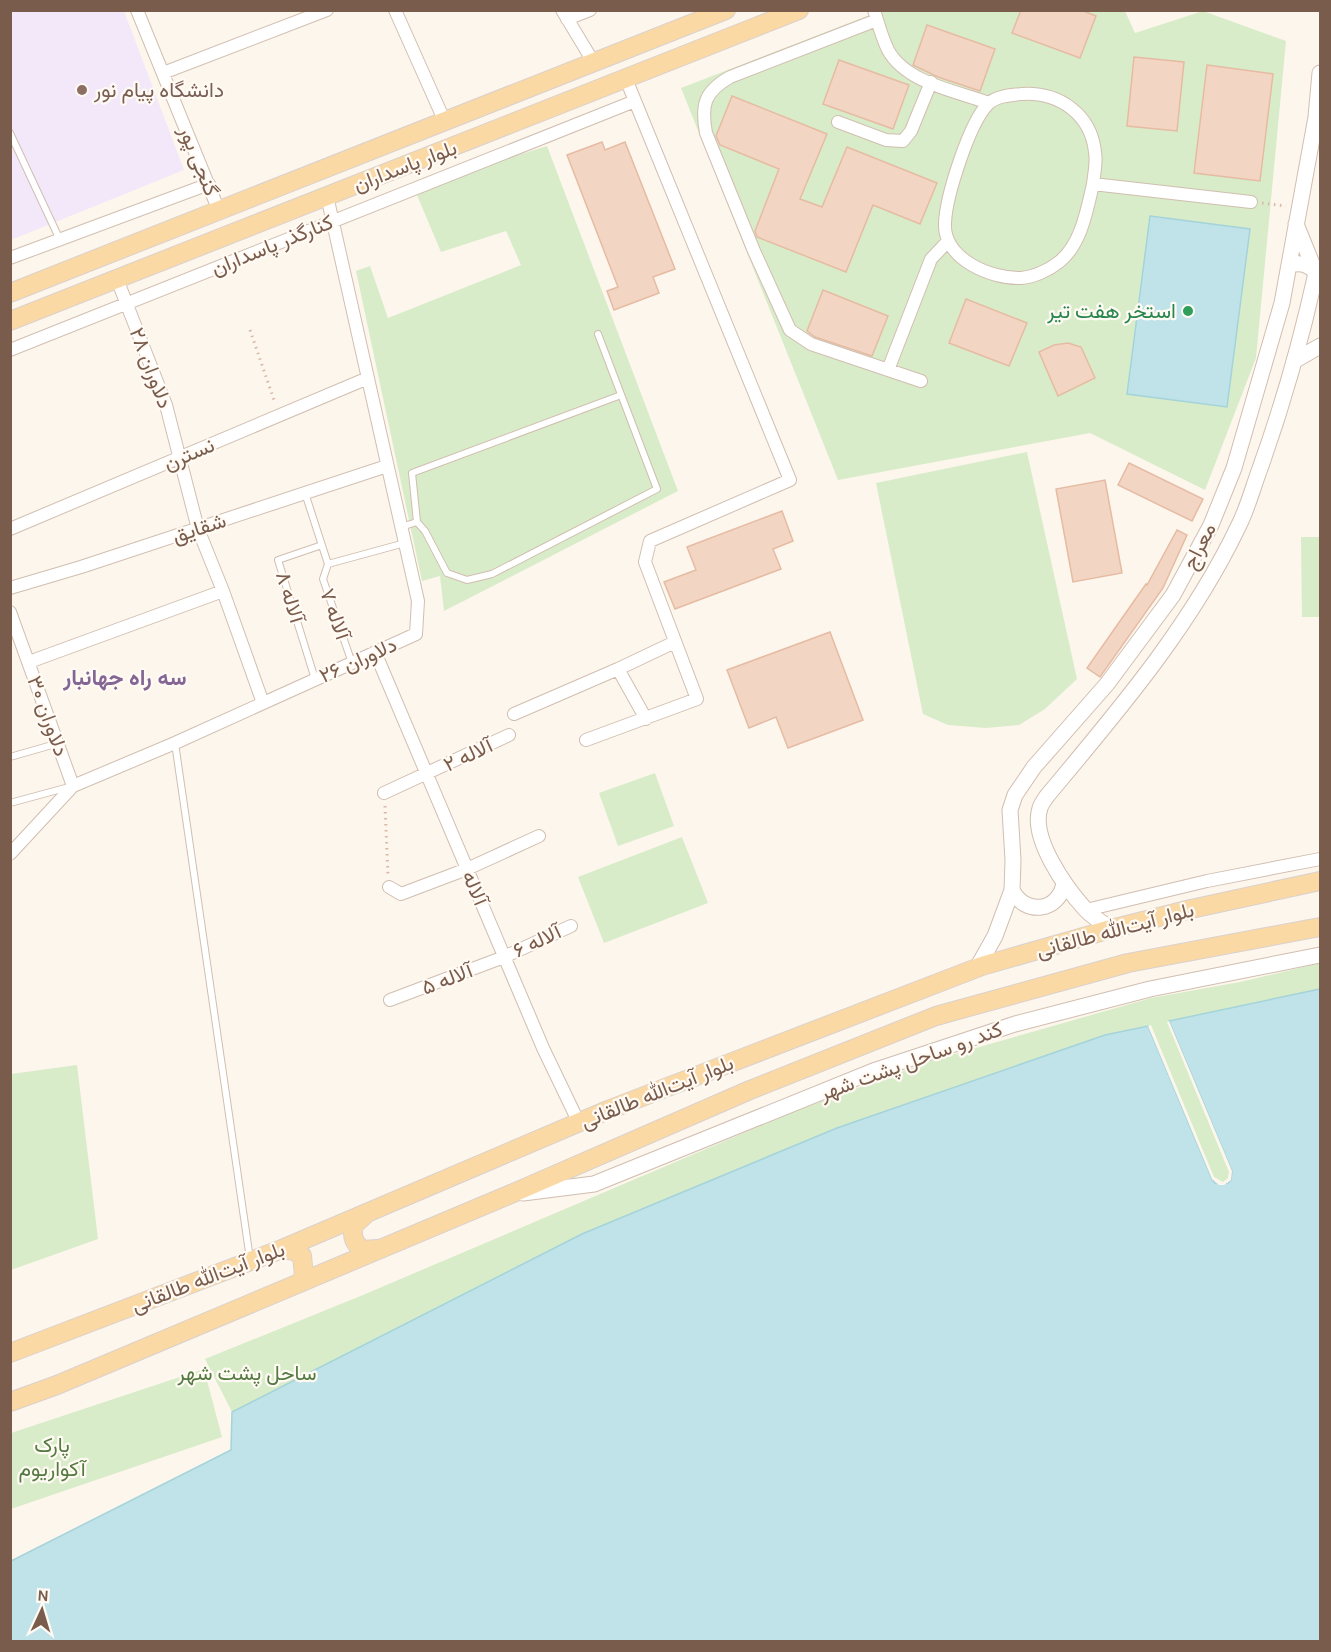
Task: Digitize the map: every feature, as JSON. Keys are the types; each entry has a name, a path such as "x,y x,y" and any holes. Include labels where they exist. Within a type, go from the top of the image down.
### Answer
{"main road":[{"name":"بلوار پاسداران","path":"10,293 726,10"},
{"name":"بلوار پاسداران","path":"10,321 799,10"},
{"name":"بلوار آیت‌الله طالقانی","path":"10,1353 282,1249 579,1123 978,968 1111,929 1320,881"},
{"name":"بلوار آیت‌الله طالقانی","path":"10,1402 57,1385 300,1283 750,1090 936,1016 1128,963 1320,927"},
{"path":"366,1213 352,1226 354,1244 363,1250 381,1248"},
{"path":"282,1249 295,1251 302,1256 304,1275 300,1283"}],"street":[{"name":"گنجی پور","path":"137,10 219,211"},
{"path":"163,73 327,10"},
{"path":"395,10 446,122"},
{"path":"590,10 565,15 594,63"},
{"path":"921,381 811,344 790,330 758,260 706,133 702,114 706,99 714,86 875,15 888,50 905,69 931,82 989,103"},
{"name":"معراج","path":"978,968 995,936 1012,890 1010,810 1015,795 1034,767 1107,684 1173,595 1211,525 1234,468 1263,372 1290,265 1318,117 1320,73"},
{"path":"586,740 698,699 645,562 650,541 790,480 626,79"},
{"path":"838,122 886,140 903,141 911,130 931,82"},
{"path":"1007,95 1044,95 1064,102 1083,119 1092,135 1096,154 1093,184 1085,216 1074,244 1060,261 1043,272 1023,278 1006,277 987,272 959,257 948,241 945,225 948,203 970,135 979,116 989,103 1007,95"},
{"name":"کنارگذر پاسداران","path":"10,350 635,102"},
{"path":"10,258 208,184"},
{"path":"1093,184 1251,202"},
{"name":"دلاوران ۲۶","path":"10,854 72,786 416,634 418,601 327,196"},
{"path":"1296,224 1318,276"},
{"path":"888,370 931,260 948,241"},
{"path":"1290,265 1301,263 1307,265 1318,276"},
{"name":"معراج","path":"1111,929 1086,910 1056,872 1046,850 1039,825 1040,808 1047,796 1123,705 1192,611 1239,524 1270,441 1318,276"},
{"name":"دلاوران ۲۸","path":"117,279 166,405 198,529 263,703"},
{"path":"1294,361 1320,346"},
{"path":"1263,372 1289,379"},
{"name":"نسترن","path":"10,529 368,378"},
{"name":"شقایق","path":"10,588 387,466"},
{"path":"29,662 223,591"},
{"name":"دلاوران ۳۰","path":"10,612 59,743 72,786"},
{"path":"514,714 675,642"},
{"name":"آلاله","path":"375,652 543,1048 579,1123"},
{"path":"618,669 646,719"},
{"name":"آلاله ۲","path":"384,793 509,735"},
{"path":"389,887 401,894 467,869 539,836"},
{"path":"1086,910 1207,881 1320,859"},
{"path":"1012,890 1025,905 1039,908 1056,900 1064,883"},
{"name":"آلاله ۶","path":"504,957 571,926"},
{"name":"کند رو ساحل پشت شهر","path":"511,1194 594,1184 876,1070 1015,1024 1150,989 1320,955"},
{"name":"آلاله ۵","path":"390,1000 504,957"}],"lane":[{"path":"10,133 60,240"},
{"path":"598,334 657,489 492,574 467,580 447,573 426,531 417,522 412,473 621,395"},
{"name":"آلاله ۷","path":"305,493 328,564 323,579 352,663"},
{"path":"401,526 417,522"},
{"path":"328,564 405,543"},
{"name":"آلاله ۸","path":"315,679 278,560 322,545"},
{"path":"175,742 250,1261"},
{"path":"10,757 59,743"},
{"path":"10,803 72,786"}],"path":[{"path":"1251,202 1299,208"},
{"path":"250,330 280,416"},
{"path":"384,793 389,887"}],"shaded area":[{"name":"دانشگاه پیام نور","path":"11,11 124,11 184,170 11,240"}],"green space":[{"path":"880,11 1125,11 1135,33 1203,11 1286,41 1256,358 1205,490 1090,433 838,480 681,88"},
{"path":"547,146 678,491 444,611 440,576 422,581 356,271 370,266 388,318 521,265 506,231 441,252 414,188"},
{"path":"1027,452 1077,679 1045,709 1019,725 986,728 948,725 923,714 876,483"},
{"path":"1301,537 1320,537 1320,617 1302,617"},
{"path":"655,773 674,826 618,846 599,793"},
{"path":"682,837 708,903 604,943 578,877"},
{"name":"ساحل پشت شهر","path":"1320,963 1320,989 1170,1021 1232,1171 1232,1175 1224,1185 1212,1179 1148,1026 1105,1035 837,1128 582,1234 232,1412 205,1359 363,1295 788,1114 930,1061 1151,998 1240,982"},
{"path":"77,1065 98,1239 11,1270 11,1074"},
{"name":"پارک آکواریوم","path":"204,1369 222,1437 11,1509 11,1433"}],"water":[{"name":"استخر هفت تیر","path":"1150,216 1250,229 1227,407 1127,394"},
{"path":"1320,989 1320,1641 11,1642 11,1561 231,1450 232,1412 582,1234 837,1128 1105,1035 1148,1026 1212,1179 1215,1183 1228,1183 1231,1180 1232,1171 1169,1021"}],"pier":[{"path":"1169,1021 1232,1171 1231,1180 1224,1185 1219,1185 1212,1179 1148,1026 1151,1025 1214,1177 1223,1182 1228,1178 1229,1172 1167,1022"}],"building":[{"path":"1021,10 1081,10 1096,16 1080,58 1012,33"},
{"path":"927,25 995,49 980,91 938,77 913,65"},
{"path":"1134,57 1184,62 1177,131 1127,126"},
{"path":"839,60 909,85 893,129 823,104"},
{"path":"1207,65 1273,74 1260,181 1194,173"},
{"path":"732,96 827,134 800,199 822,207 847,147 937,183 920,224 873,205 846,272 757,237 755,231 779,169 720,145 716,136"},
{"path":"602,142 605,150 625,142 675,269 653,277 659,293 614,310 607,291 618,287 567,155"},
{"path":"823,290 888,316 872,356 815,337 807,331"},
{"path":"966,299 1027,323 1009,366 949,343"},
{"path":"1068,343 1081,347 1095,378 1058,396 1039,352 1054,345"},
{"path":"1129,463 1203,499 1192,521 1118,485"},
{"path":"1105,480 1122,573 1073,582 1056,489"},
{"path":"782,511 793,541 773,549 781,569 675,609 664,582 696,570 687,547"},
{"path":"1177,530 1187,535 1163,588 1100,677 1087,668 1147,585"},
{"path":"830,632 863,720 788,748 776,717 749,728 727,670"}],"place":[{"name":"دانشگاه پیام نور","path":"82,90"},
{"name":"استخر هفت تیر","path":"1188,311"}],"district":[{"name":"سه راه جهانبار","path":"125,678"}]}
